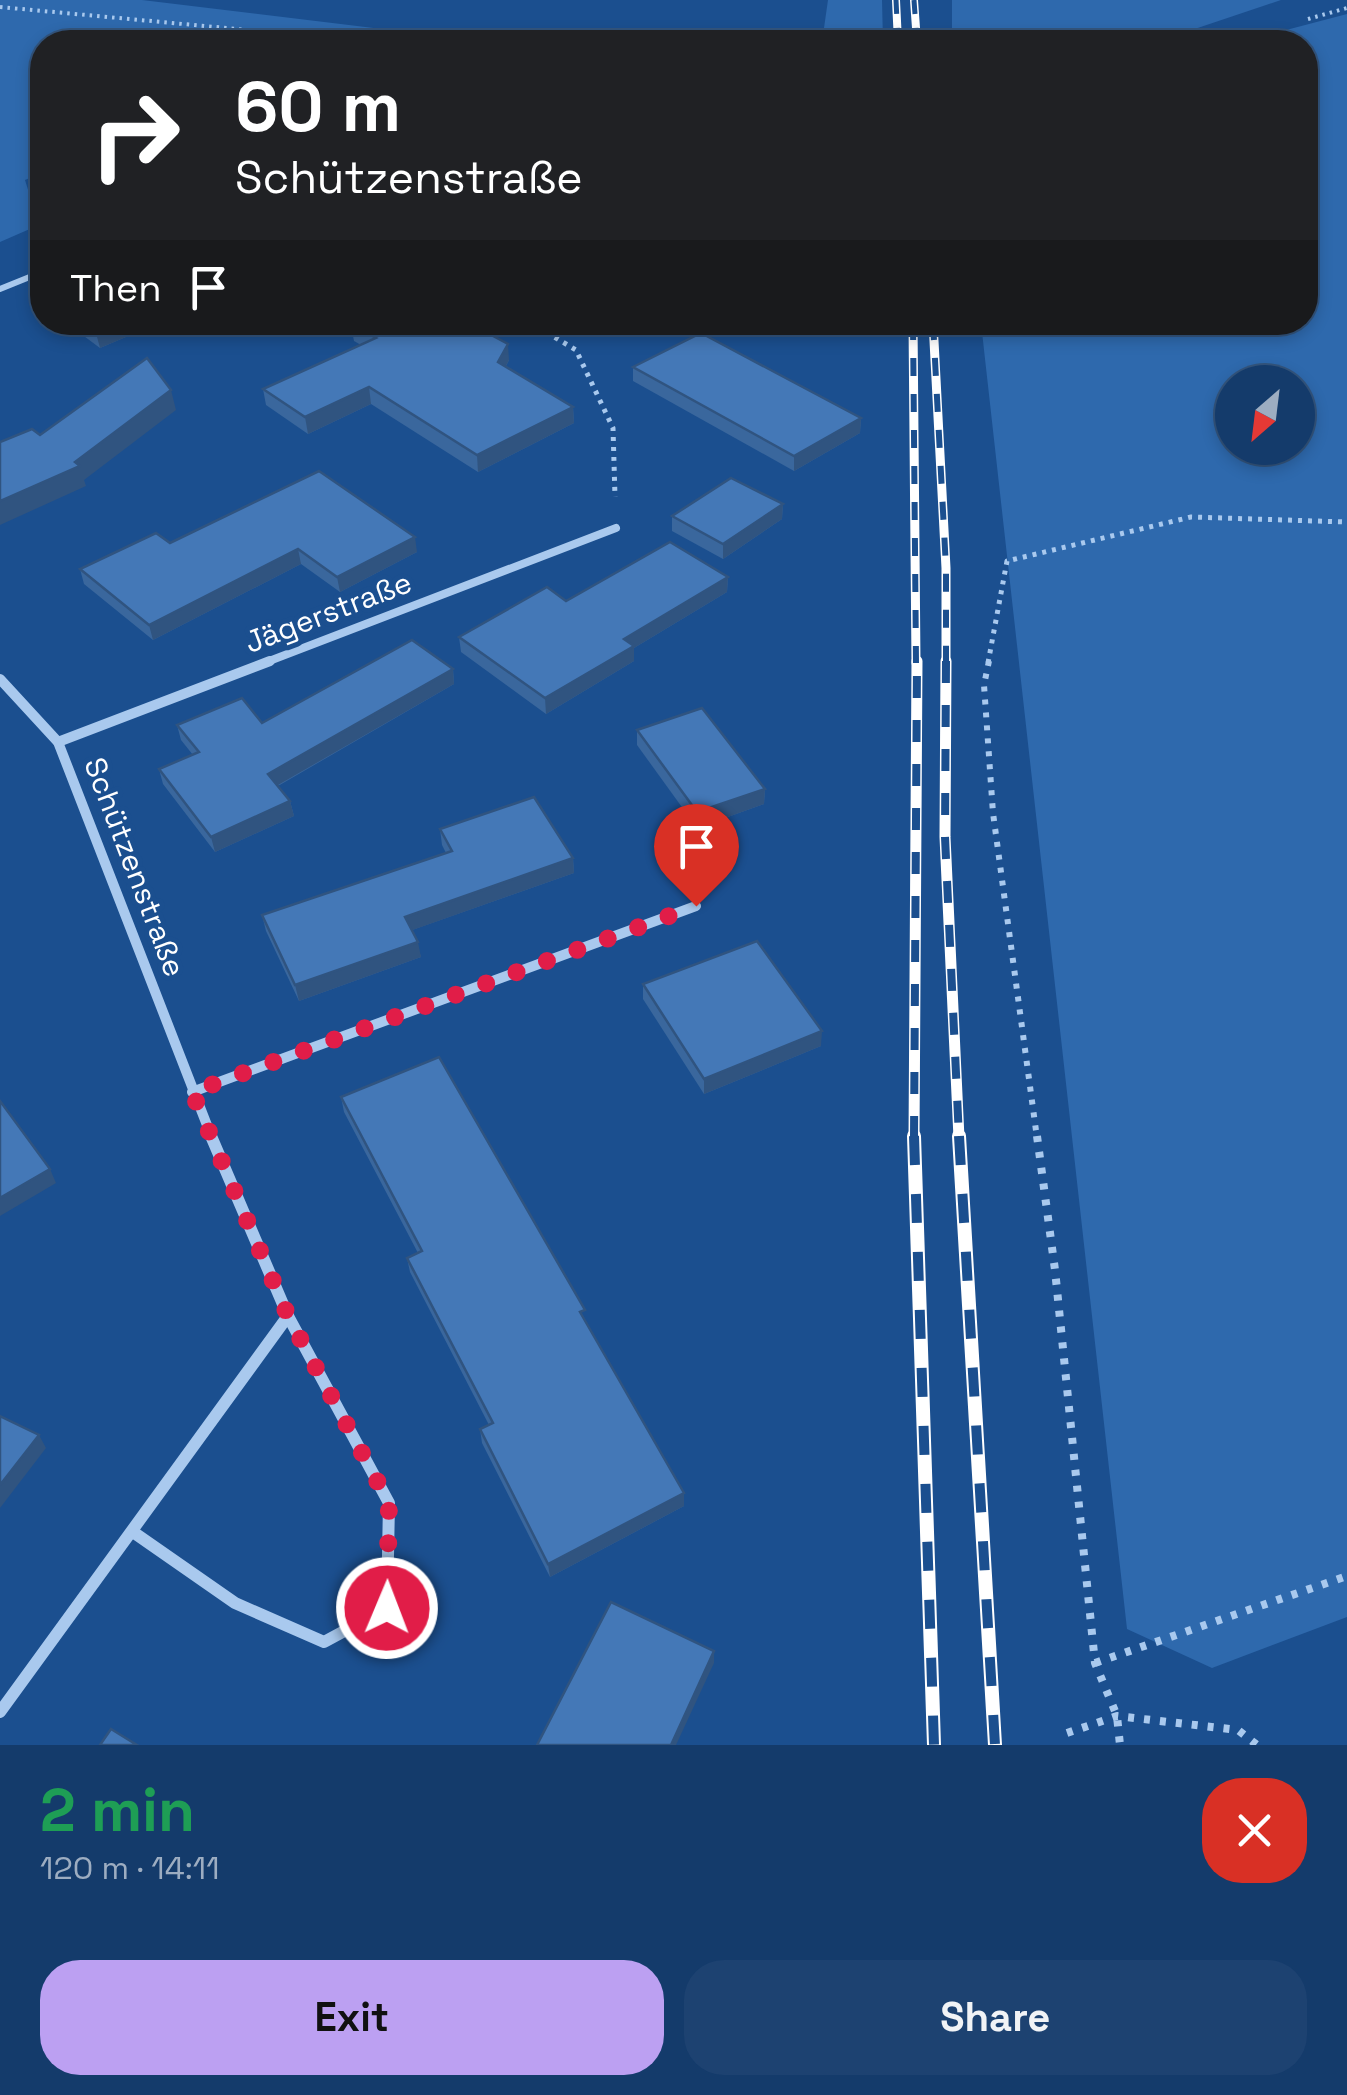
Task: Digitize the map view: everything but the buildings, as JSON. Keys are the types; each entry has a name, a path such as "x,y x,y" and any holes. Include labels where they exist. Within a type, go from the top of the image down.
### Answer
{"street":[{"path":"0,289 30,277"},
{"name":"Jägerstraße","path":"58,742 616,528"},
{"name":"Schützenstraße","path":"0,679 58,742 192,1092 288,1316 389,1503 387,1608 324,1642 235,1603 133,1532"},
{"path":"192,1092 696,906"},
{"path":"0,1712 288,1316"}],"path":[{"path":"0,7 248,30"},
{"path":"1308,19 1347,8"},
{"path":"551,335 576,350 613,428 616,528"},
{"path":"1120,1745 1117,1716 1095,1663 1056,1270 993,812 984,685 1007,561 1191,517 1347,522"},
{"path":"1095,1663 1347,1576"},
{"path":"1067,1733 1117,1716 1238,1730 1257,1745"}],"shaded area":[{"path":"0,0 142,0 390,30 30,30 30,178 25,180 30,196 30,229 0,242"},
{"path":"828,0 882,0 883,30 824,30"},
{"path":"952,0 1281,0 1192,30 952,30"},
{"path":"1347,14 1347,1617 1212,1668 1127,1629 982,335 1318,335 1318,30 1286,30"}],"railway":[{"path":"896,0 897,30"},
{"path":"914,0 916,30"},
{"path":"913,335 916,663"},
{"path":"934,335 946,568 946,661"},
{"path":"914,1136 917,661"},
{"path":"946,661 945,837 959,1138"},
{"path":"914,1136 934,1745"},
{"path":"959,1136 995,1745"}],"route":[{"path":"387,1608 389,1503 288,1316 192,1092 696,906"}]}
